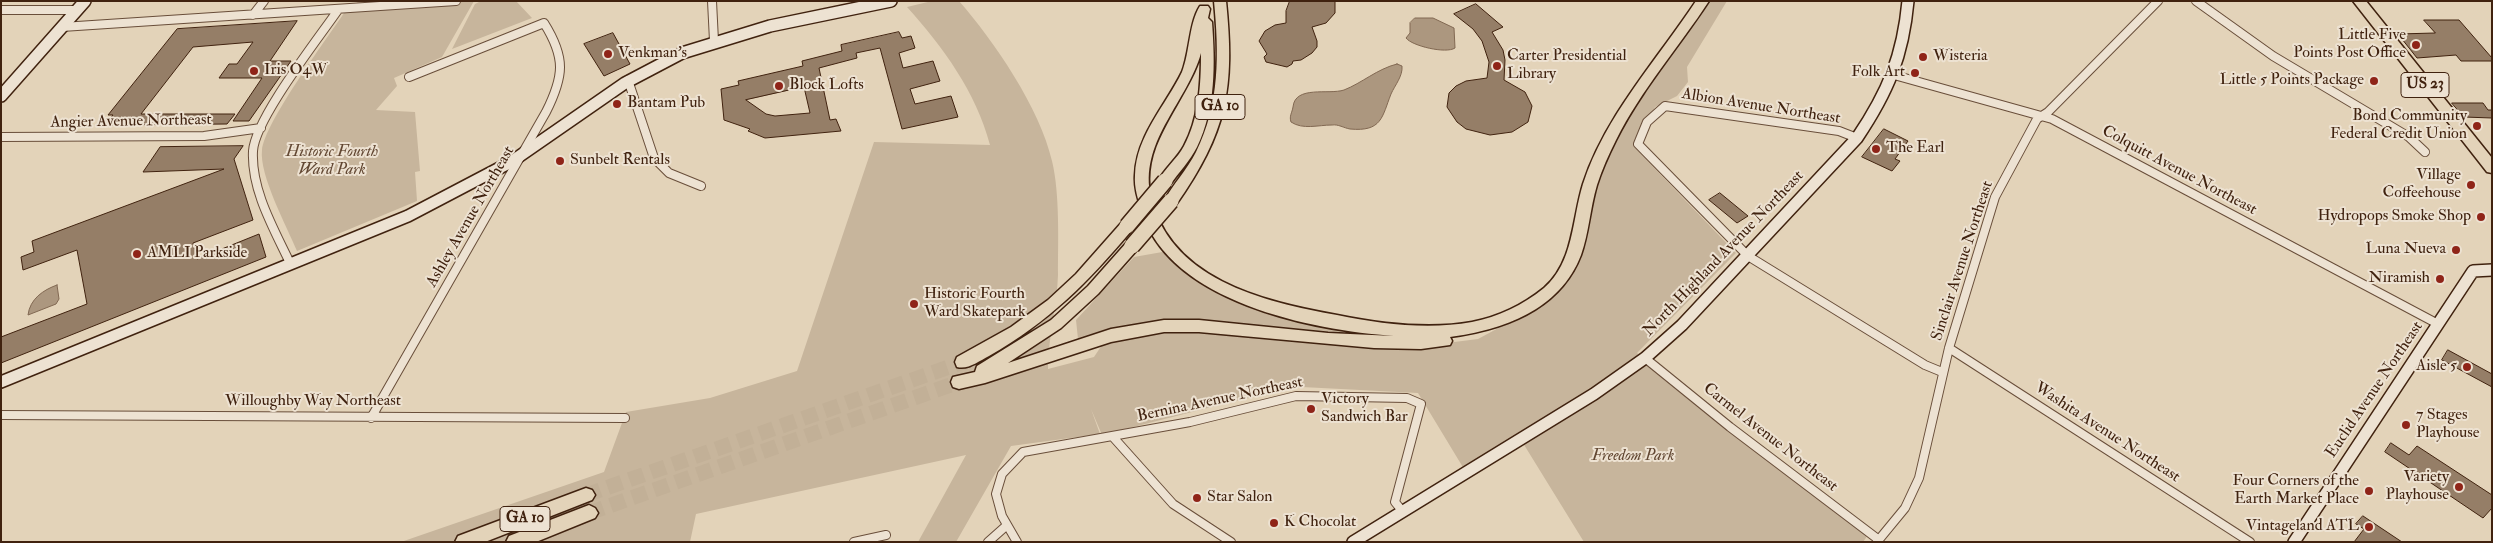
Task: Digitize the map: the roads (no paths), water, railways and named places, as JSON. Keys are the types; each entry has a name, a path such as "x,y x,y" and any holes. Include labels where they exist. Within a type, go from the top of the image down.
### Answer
{"highway":[{"name":"GA 10","path":"1220,1 1224,46 1223,90 1216,127 1192,174 1171,201 1080,304 1041,336 982,371 959,382 987,377 1085,343 1147,328 1186,326 1409,344 1457,338 1488,328 1504,319"},
{"path":"1204,5 1189,70 1151,135 1144,159 1143,186 1150,214 1162,237 1176,255 1199,275 1225,291 1269,308 1374,329 1416,332 1473,328 1504,319 1550,291 1563,275 1577,246 1590,187 1601,156 1638,96 1703,1"},
{"name":"US 23","path":"2359,1 2492,168"},
{"name":"GA 10","path":"963,362 1017,332 1047,310 1080,280 1165,182 1189,148 1205,106 1208,66 1204,5"},
{"name":"GA 10","path":"464,542 586,495"},
{"name":"GA 10","path":"515,542 590,513"}],"main road":[{"path":"1,96 84,1"},
{"path":"1,382 290,264 448,196 524,154 628,80 675,56 714,41 891,1"},
{"name":"North Highland Avenue Northeast","path":"1353,542 1594,394 1645,358 1682,325 1857,138 1876,111 1894,75 1903,51 1908,1"},
{"name":"Euclid Avenue Northeast","path":"2294,542 2473,271 2492,270"}],"street":[{"path":"253,15 264,1"},
{"path":"62,27 456,1"},
{"path":"712,1 714,41"},
{"name":"Sinclair Avenue Northeast","path":"1878,541 1905,508 1919,478 1942,372 1996,198 2036,119 2042,116 2158,1"},
{"path":"2196,1 2288,63 2409,137 2425,152"},
{"path":"1,10 77,10"},
{"path":"290,264 264,204 253,171 253,146 261,128 338,10"},
{"name":"Ashley Avenue Northeast","path":"371,418 524,154 554,96 560,73 559,52 544,22 409,77"},
{"name":"Colquitt Avenue Northeast","path":"1894,75 2052,119 2438,324"},
{"path":"628,80 654,158 661,168 673,176 701,186"},
{"name":"Albion Avenue Northeast","path":"1748,256 1638,144 1647,122 1665,106 1839,132 1857,138"},
{"name":"Angier Avenue Northeast","path":"1,137 204,136 261,128"},
{"path":"1748,256 1925,365 1942,372"},
{"name":"Washita Avenue Northeast","path":"1949,348 2250,542"},
{"name":"Carmel Avenue Northeast","path":"1645,358 1730,427 1878,541"},
{"name":"Bernina Avenue Northeast","path":"1017,542 1006,526 996,505 995,488 1009,462 1030,449 1113,437 1190,422 1296,396 1407,398 1421,404 1395,502 1402,512"},
{"name":"Willoughby Way Northeast","path":"1,415 625,418"},
{"path":"1113,437 1173,504 1231,542"},
{"path":"988,542 1006,526"},
{"path":"854,542 886,535"}],"tunnel":[{"path":"586,495 963,362"},
{"path":"589,513 959,382"}],"place":[{"name":"Little Five Points Post Office","path":"2416,45"},
{"name":"Venkman's","path":"608,54"},
{"name":"Wisteria","path":"1923,57"},
{"name":"Carter Presidential Library","path":"1497,66"},
{"name":"Iris O4W","path":"254,71"},
{"name":"Folk Art","path":"1915,73"},
{"name":"Little 5 Points Package","path":"2374,81"},
{"name":"Block Lofts","path":"779,86"},
{"name":"Bantam Pub","path":"617,104"},
{"name":"Bond Community Federal Credit Union","path":"2477,126"},
{"name":"The Earl","path":"1876,149"},
{"name":"Sunbelt Rentals","path":"560,161"},
{"name":"Village Coffeehouse","path":"2471,185"},
{"name":"Hydropops Smoke Shop","path":"2481,217"},
{"name":"Luna Nueva","path":"2456,250"},
{"name":"AMLI Parkside","path":"137,254"},
{"name":"Niramish","path":"2440,279"},
{"name":"Historic Fourth Ward Skatepark","path":"914,304"},
{"name":"Aisle 5","path":"2467,367"},
{"name":"Victory Sandwich Bar","path":"1311,409"},
{"name":"7 Stages Playhouse","path":"2406,425"},
{"name":"Variety Playhouse","path":"2459,487"},
{"name":"Four Corners of the Earth Market Place","path":"2369,491"},
{"name":"Star Salon","path":"1197,498"},
{"name":"K Chocolat","path":"1274,523"},
{"name":"Vintageland ATL","path":"2369,527"}],"park label":[{"name":"Historic Fourth Ward Park","path":"332,162"},
{"name":"Freedom Park","path":"1633,457"}]}
